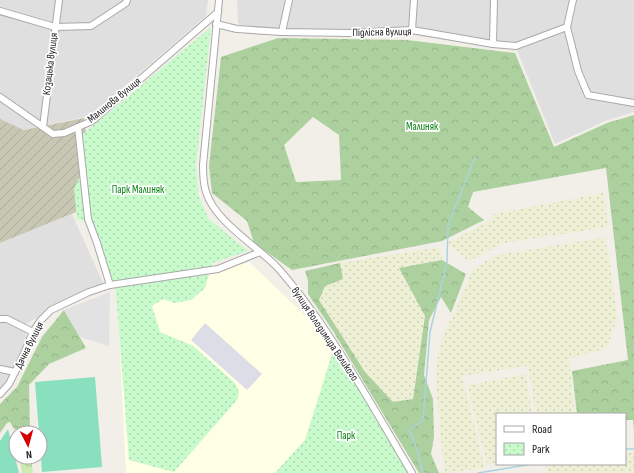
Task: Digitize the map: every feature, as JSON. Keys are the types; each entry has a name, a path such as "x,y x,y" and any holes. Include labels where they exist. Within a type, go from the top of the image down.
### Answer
{"street":[{"name":"Козацька вулиця","path":"43,127 59,0"},
{"path":"0,11 55,27 91,26 126,3 127,0"},
{"name":"вулиця Володимира Великого","path":"219,0 203,165 203,177 206,192 216,213 275,265 292,284 335,345 412,473"},
{"path":"282,32 289,0"},
{"path":"412,30 414,0"},
{"path":"493,44 494,0"},
{"path":"572,0 567,27 578,71 588,95 634,103"},
{"name":"Малинова вулиця","path":"0,97 53,134 64,133 92,121 218,12"},
{"name":"Підлісна вулиця","path":"216,24 237,29 282,32 412,30 493,44 516,46 567,27"},
{"path":"78,127 88,219 110,285"},
{"name":"Дачна вулиця","path":"0,394 9,384 33,332 40,321 51,310 89,292 110,285 218,269 260,252"},
{"path":"0,319 7,319 33,332"},
{"path":"0,368 15,372"}],"shaded area":[{"path":"0,0 208,0 206,16 90,116 24,130 0,119"},
{"path":"237,0 634,0 634,112 605,121 555,144 517,50 412,35 352,36 246,34 238,23"},
{"path":"84,118 96,204 0,243 0,119 24,130"},
{"path":"604,193 608,227 504,243 469,261 447,243 490,221 493,214"},
{"path":"72,214 103,283 25,324 27,340 23,352 5,386 0,391 0,243"},
{"path":"605,237 612,275 617,319 607,348 569,359 575,413 536,413 528,366 462,376 485,468 444,473 436,380 438,353 445,331 473,269 497,255"},
{"path":"441,247 442,260 399,269 425,316 413,399 393,402 365,372 319,300 325,286 343,279 340,263"},
{"path":"249,262 306,316 332,353 306,443 291,473 126,473 117,290 197,277"},
{"path":"110,292 109,346 80,337 64,310"},
{"path":"205,323 262,374 247,390 191,340"},
{"path":"526,374 532,413 496,413 496,463 487,465 467,385"},
{"path":"626,451 634,453 634,473 548,473 546,465 626,465"}],"green space":[{"name":"Парк Малиняк","path":"211,27 196,165 198,195 209,219 248,251 212,263 205,288 191,300 175,303 163,299 152,306 160,332 193,346 235,383 239,392 237,400 174,472 129,460 116,292 90,223 77,219 74,189 82,171 77,139"},
{"name":"Малиняк","path":"278,38 407,40 515,53 554,147 607,123 634,115 634,429 633,420 626,420 626,413 577,413 572,371 628,360 606,168 473,192 468,207 484,220 442,241 292,270 254,243 247,221 212,193 209,166 221,57","holes":["313,117 339,135 341,180 296,182 284,145"]},
{"path":"442,260 466,274 451,313 441,297 429,320 424,375 433,399 434,437 431,454 439,473 419,473 333,331 308,294 308,280 305,271 340,263 343,279 325,286 319,300 365,372 393,402 413,399 425,316 399,268"},
{"path":"64,310 86,348 49,364 29,385 30,425 12,425 10,422 7,423 0,433 0,404 17,387 42,337"},
{"name":"Парк","path":"335,345 412,473 275,473 305,440"},
{"path":"95,377 102,467 42,472 41,465 48,465 48,425 38,425 35,382"},
{"path":"8,429 8,465 17,465 19,473 0,473 0,441"},
{"path":"20,465 32,465 33,473 22,473"}],"waterway":[{"path":"423,473 417,449 409,430 423,420 430,332 447,262 448,225 475,157"},
{"path":"626,449 634,449"},
{"path":"478,473 527,465"}]}
